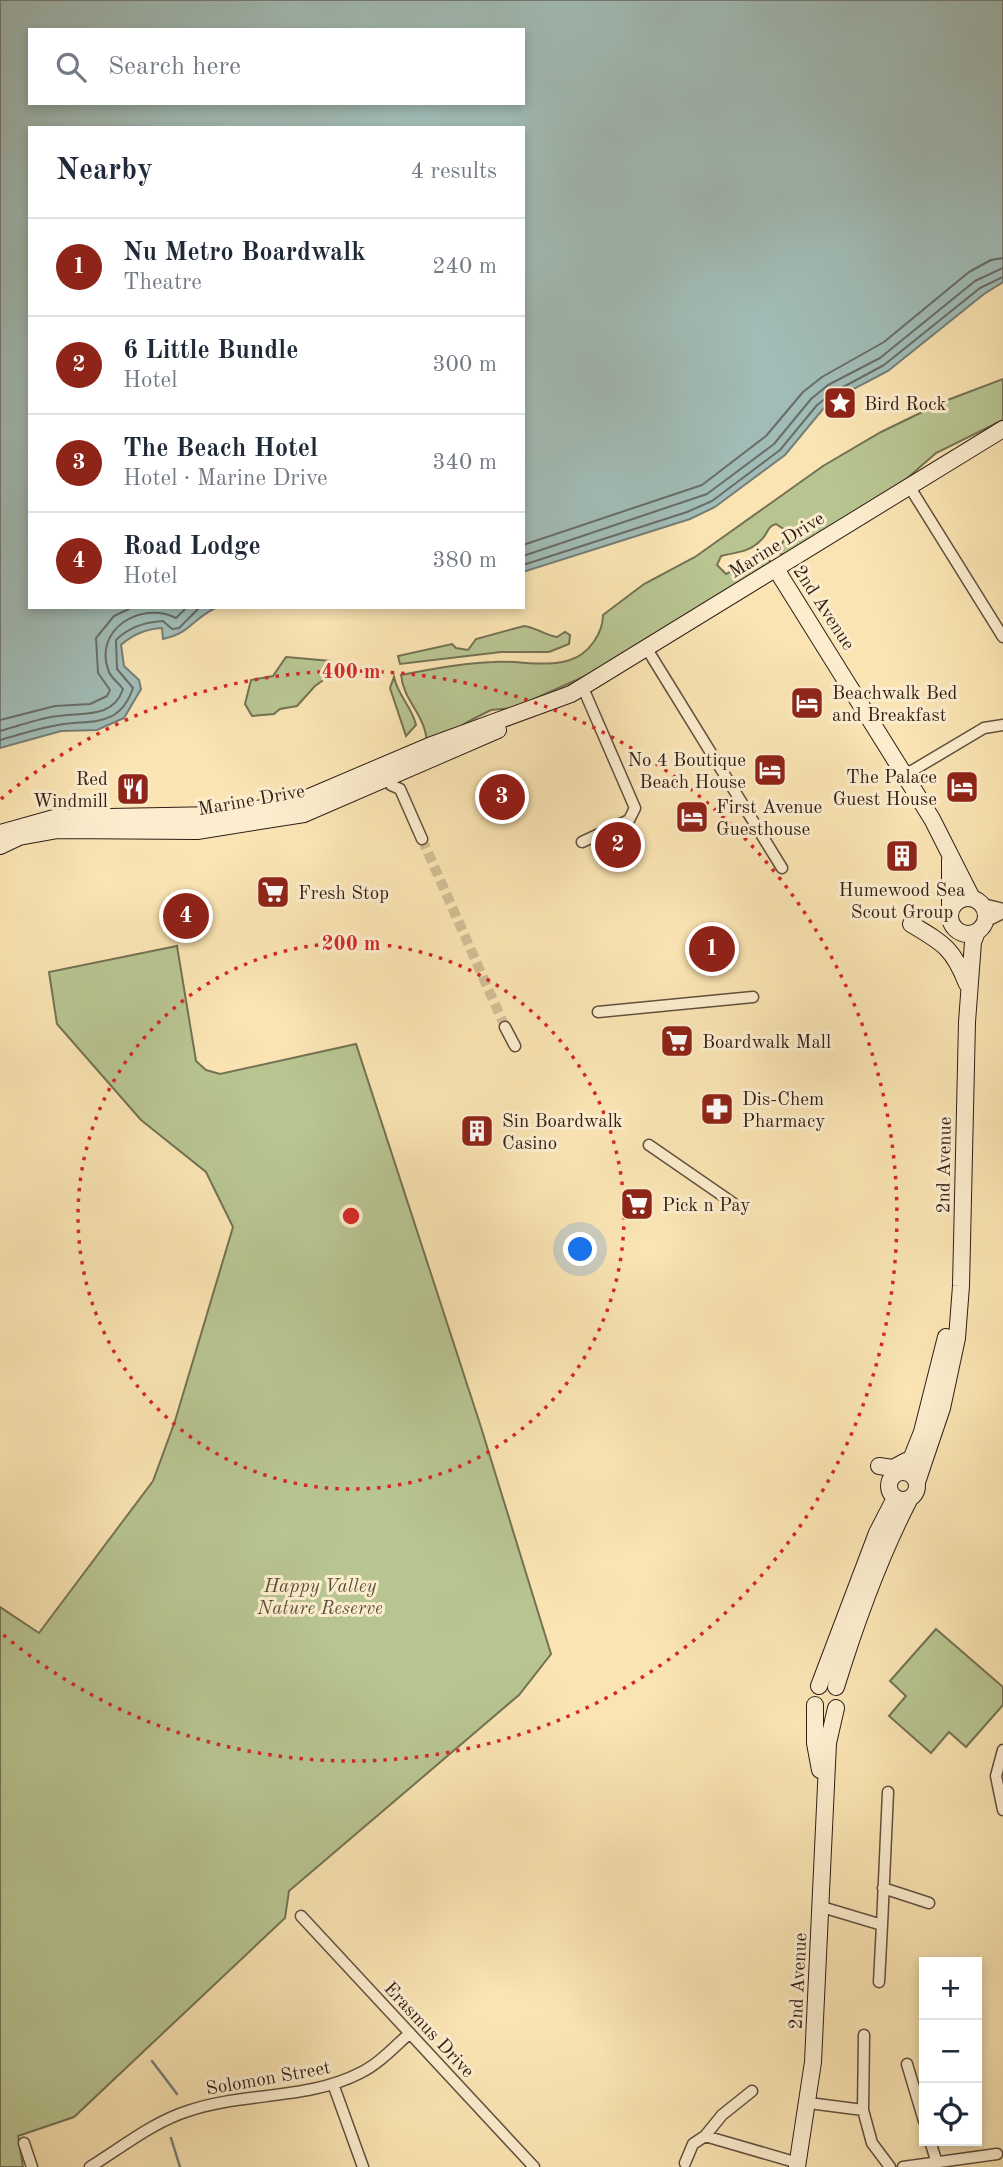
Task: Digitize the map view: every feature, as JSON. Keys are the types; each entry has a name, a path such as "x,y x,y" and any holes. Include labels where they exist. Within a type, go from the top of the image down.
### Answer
{"street":[{"name":"Marine Drive","path":"0,846 19,837 58,830 197,831 279,819 314,810 388,780 557,704 1003,429"},
{"path":"909,486 1003,637"},
{"name":"2nd Avenue","path":"776,569 905,775 977,901 969,985 960,1266 942,1408 907,1487 877,1533 819,1686 813,1695 815,1743 825,1796"},
{"path":"647,649 782,868"},
{"name":"Marine Drive","path":"0,833 54,818 219,815 295,803 452,737 577,691"},
{"path":"577,691 635,808 629,821 582,842"},
{"path":"905,775 984,728 1003,724"},
{"path":"388,780 400,789 422,839"},
{"name":"2nd Avenue","path":"948,848 951,869 950,911"},
{"path":"956,901 977,901 1003,911 974,929 952,925 950,911 956,901"},
{"path":"911,924 936,938 954,954 969,985"},
{"path":"598,1012 753,997"},
{"path":"505,1027 515,1046"},
{"path":"649,1145 733,1203"},
{"name":"2nd Avenue","path":"798,2165 808,2104 822,1907 828,1743 841,1698 836,1687 855,1624 892,1533 948,1355"},
{"path":"879,1466 893,1468 905,1461 922,1432"},
{"path":"819,1686 830,1684 836,1687"},
{"path":"815,1705 826,1712 836,1708"},
{"path":"1003,1750 996,1776 1003,1810"},
{"path":"879,1982 888,1793"},
{"path":"883,1888 929,1903"},
{"path":"822,1907 882,1925"},
{"name":"Erasmus Drive","path":"301,1916 530,2166"},
{"name":"Solomon Street","path":"90,2167 162,2122 191,2110 228,2100 333,2084 363,2072 410,2033"},
{"path":"864,2035 863,2110 872,2143 890,2167"},
{"path":"907,2064 919,2104"},
{"path":"333,2084 363,2167"},
{"path":"685,2163 693,2144 705,2136 722,2115 752,2091"},
{"path":"808,2104 863,2110"},
{"path":"705,2136 798,2165"},
{"path":"24,2143 32,2167"},
{"path":"932,2146 937,2163"},
{"path":"903,2167 981,2162 997,2154"}],"green space":[{"path":"1003,379 1003,420 936,453 904,481 790,552 782,555 778,551 785,538 785,530 773,525 763,539 751,548 721,556 717,565 726,574 762,556 766,556 772,564 590,674 514,708 491,710 427,746 420,717 406,694 401,675 470,664 542,664 577,657 594,642 601,629 603,615 644,584 695,557 823,466 881,432 945,401"},
{"path":"524,626 557,637 565,632 570,635 569,644 549,652 501,652 400,664 398,656 452,644 456,648 468,650 476,639"},
{"path":"286,657 331,661 336,671 315,686 297,706 280,709 274,714 252,716 245,704 251,680 273,676"},
{"path":"394,677 416,725 406,736 390,688"},
{"name":"Happy Valley Nature Reserve","path":"177,946 196,1061 206,1070 220,1074 356,1044 480,1424 551,1654 519,1695 289,1891 285,1918 74,2117 18,2136 23,2167 0,2167 0,1607 39,1633 153,1481 175,1421 233,1227 206,1172 141,1120 57,1024 49,972"},
{"path":"936,1629 1003,1687 1003,1705 966,1747 949,1732 931,1753 889,1716 906,1696 890,1681"}],"water":[{"path":"0,0 1003,0 1003,282 984,294 888,371 838,397 823,409 785,455 715,507 690,519 525,571 525,126 28,126 28,609 214,609 173,636 163,639 162,628 156,629 135,635 121,645 124,666 139,680 141,689 124,718 97,730 61,731 0,748"}],"waterway":[{"path":"152,2061 177,2094"},
{"path":"171,2138 180,2167"}],"tunnel":[{"path":"422,839 505,1027"}],"place":[{"name":"Bird Rock","path":"840,403"},
{"name":"Beachwalk Bed and Breakfast","path":"807,703"},
{"name":"No 4 Boutique Beach House","path":"770,770"},
{"name":"The Palace Guest House","path":"962,787"},
{"name":"Red Windmill","path":"133,789"},
{"name":"The Beach Hotel","path":"502,797"},
{"name":"First Avenue Guesthouse","path":"692,817"},
{"name":"6 Little Bundle","path":"618,845"},
{"name":"Humewood Sea Scout Group","path":"902,856"},
{"name":"Fresh Stop","path":"273,892"},
{"name":"Road Lodge","path":"186,916"},
{"name":"Nu Metro Boardwalk","path":"712,949"},
{"name":"Boardwalk Mall","path":"677,1041"},
{"name":"Dis-Chem Pharmacy","path":"717,1109"},
{"name":"Sin Boardwalk Casino","path":"477,1131"},
{"name":"Pick n Pay","path":"637,1204"}]}
